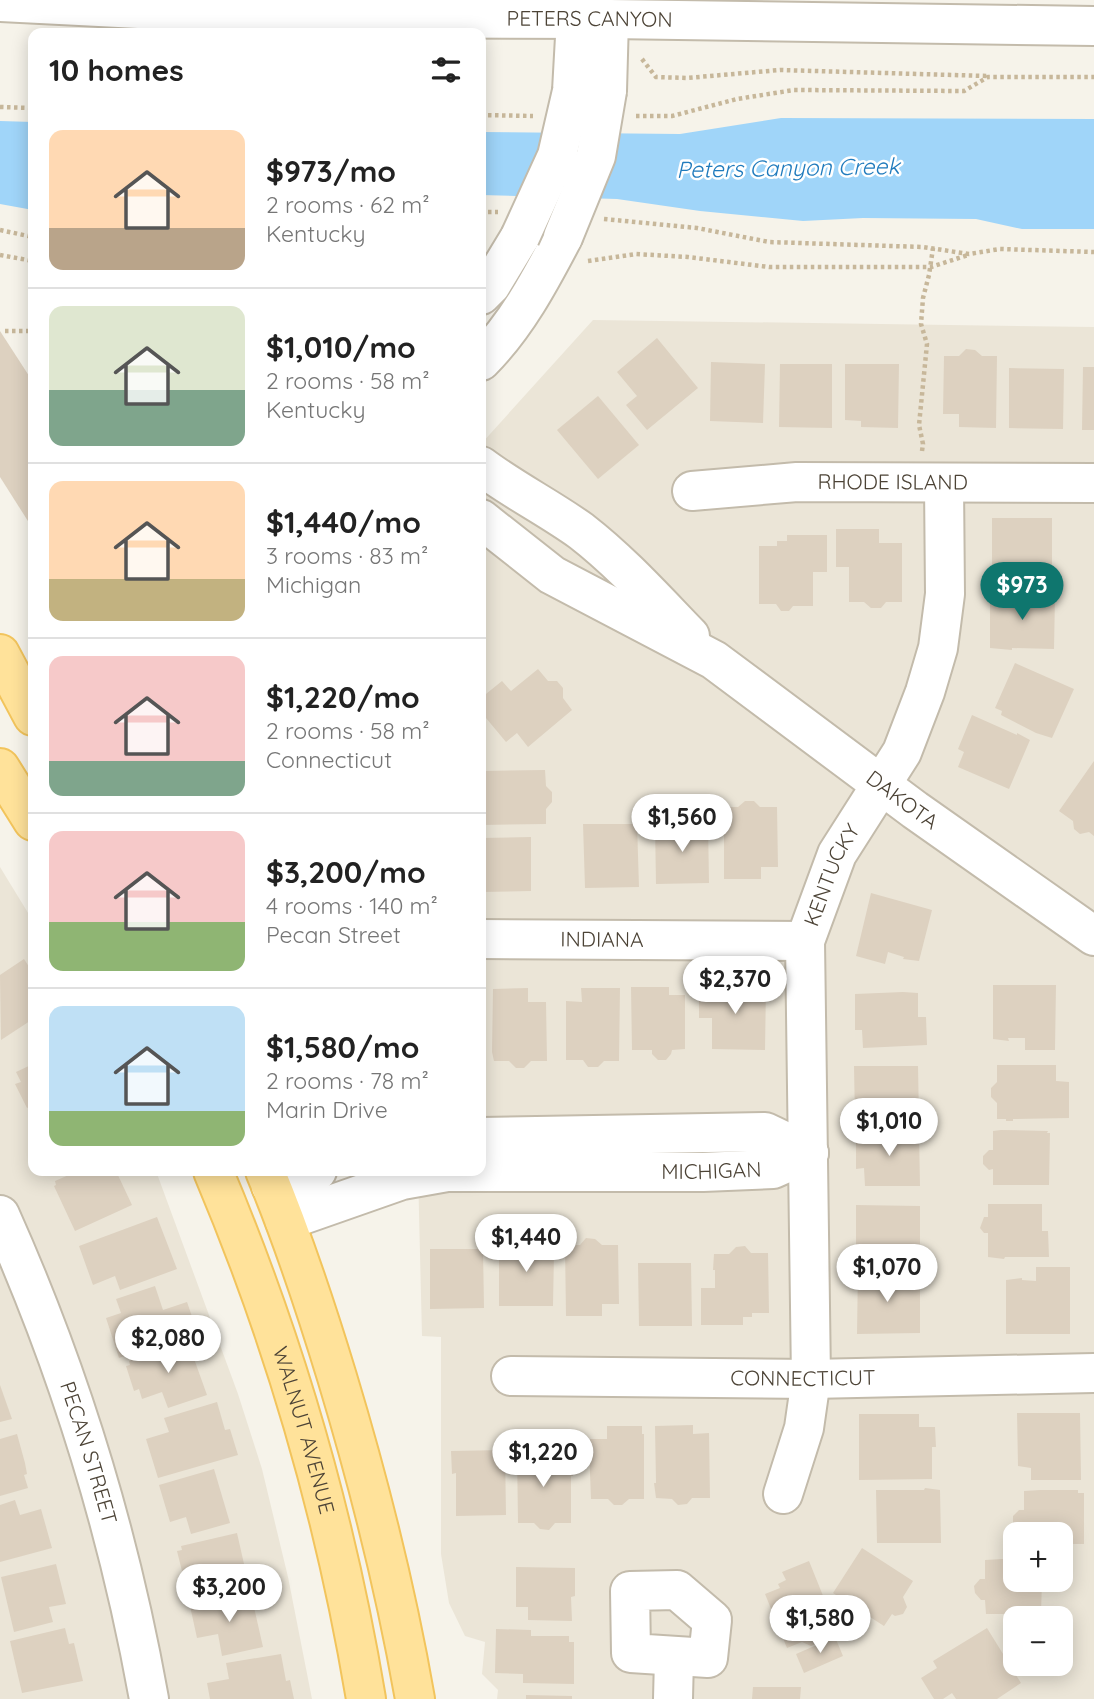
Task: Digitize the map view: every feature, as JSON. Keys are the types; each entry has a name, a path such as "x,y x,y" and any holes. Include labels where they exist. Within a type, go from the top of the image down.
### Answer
{"main road":[{"path":"0,654 24,695"},
{"path":"0,768 28,813"},
{"name":"WALNUT AVENUE","path":"215,1176 261,1295 302,1423 337,1554 366,1699"},
{"path":"268,1178 328,1349 370,1491 386,1554 415,1699"}],"street":[{"name":"PETERS CANYON","path":"0,2 317,18 593,19 990,12 1094,26"},
{"path":"486,357 531,296 559,244 596,156 602,99 593,19"},
{"path":"486,290 520,237 557,156 602,99"},
{"name":"DAKOTA","path":"486,470 589,539 631,575 713,660"},
{"name":"RHODE ISLAND","path":"692,491 797,482 1094,483"},
{"name":"KENTUCKY","path":"783,1494 804,1428 811,1379 805,941 838,854 902,752 925,692 938,648 945,594 944,484"},
{"name":"DAKOTA","path":"486,523 552,575 713,660 1094,936"},
{"path":"566,582 589,539"},
{"name":"INDIANA","path":"486,939 805,941"},
{"name":"MICHIGAN","path":"486,1137 765,1132 809,1153"},
{"path":"658,1135 659,1172"},
{"name":"MICHIGAN","path":"486,1172 773,1169 809,1153"},
{"name":"MICHIGAN","path":"285,1221 402,1181 427,1176"},
{"name":"PECAN STREET","path":"0,1215 27,1275 71,1395 109,1517 149,1699"},
{"name":"CONNECTICUT","path":"511,1376 811,1379 1094,1373"},
{"path":"673,1699 674,1658"}],"path":[{"path":"641,59 656,77 687,78 779,70 1094,78"},
{"path":"602,99 672,116 737,99 794,90 964,91 988,76"},
{"path":"0,107 28,108"},
{"path":"486,116 539,116"},
{"path":"603,219 697,228 769,242 933,248 969,254"},
{"path":"0,230 28,236"},
{"path":"559,244 583,262 636,254 769,267 931,267 969,254 1000,250 1094,252"},
{"path":"933,248 923,298 921,324 927,344 919,425 923,444 921,452 944,484"},
{"path":"0,255 28,260"},
{"path":"5,331 28,331"}],"shaded area":[{"path":"593,320 1094,327 1094,1699 497,1699 498,1690 482,1674 485,1642 465,1636 449,1603 441,1554 441,1337 422,1336 418,1176 486,1176 486,438"},
{"path":"0,867 28,913 28,1176 158,1176 238,1394 262,1469 288,1577 312,1699 0,1699"}],"water":[{"name":"Peters Canyon Creek","path":"781,118 1094,119 1094,229 1022,229 976,219 863,218 803,221 700,211 617,199 486,195 486,132 680,134"},
{"path":"0,121 28,122 28,209 0,204"}],"building":[{"path":"0,331 28,374 28,521 0,477"},
{"path":"657,338 698,388 647,430 626,405 637,396 617,372"},
{"path":"966,349 975,350 982,356 997,356 996,428 959,427 959,414 943,414 944,356 959,356"},
{"path":"711,362 765,364 763,423 710,421"},
{"path":"780,364 832,364 832,428 779,427"},
{"path":"845,364 899,364 898,428 861,427 861,421 845,420"},
{"path":"1083,367 1094,367 1094,430 1082,430"},
{"path":"1009,368 1064,369 1063,429 1009,428"},
{"path":"598,396 639,445 598,479 557,430"},
{"path":"992,518 1052,518 1052,572 1022,572 1022,584 992,584"},
{"path":"836,529 879,529 879,543 902,543 902,602 886,602 881,608 871,608 864,602 849,602 849,567 836,567"},
{"path":"787,535 827,535 827,572 813,572 813,606 793,606 789,611 781,611 776,604 759,604 759,546 777,546 777,541 787,541"},
{"path":"990,595 1055,596 1054,649 990,648"},
{"path":"1015,663 1074,689 1052,738 1001,715 1002,711 995,708"},
{"path":"538,669 548,681 557,681 563,688 563,698 572,710 528,747 517,733 506,742 486,718 486,694 502,681 511,691"},
{"path":"972,715 1030,740 1009,789 958,767 964,752 958,749"},
{"path":"1094,761 1094,836 1089,832 1080,834 1074,829 1073,821 1059,811"},
{"path":"545,770 546,786 552,792 552,802 546,809 546,824 486,825 486,771"},
{"path":"745,801 754,801 760,807 777,807 778,867 761,867 761,879 724,879 724,807 738,807"},
{"path":"708,823 709,883 656,884 655,824"},
{"path":"583,824 637,824 639,887 585,888"},
{"path":"531,837 531,891 486,892 486,838"},
{"path":"871,893 932,910 919,961 903,959 904,957 888,952 885,964 856,956"},
{"path":"24,959 28,965 28,1022 1,1040 0,975"},
{"path":"993,985 1056,985 1055,1050 1025,1050 1025,1038 1008,1038 1009,1041 993,1039"},
{"path":"766,986 765,1050 712,1049 712,1018 699,1018 699,987"},
{"path":"631,987 669,987 669,995 685,995 685,1049 672,1050 666,1060 658,1060 652,1050 632,1050"},
{"path":"528,988 528,1002 546,1002 547,1061 531,1061 524,1068 516,1068 509,1061 494,1061 493,989"},
{"path":"581,988 620,988 619,1061 604,1061 598,1067 588,1067 583,1060 566,1060 566,1001 582,1002"},
{"path":"918,993 918,1017 926,1017 927,1045 863,1048 862,1030 855,1030 855,994"},
{"path":"997,1065 1056,1065 1056,1081 1069,1082 1069,1118 1013,1121 997,1119 997,1103 991,1097 991,1088 997,1082"},
{"path":"28,1066 27,1108 15,1084 21,1082 16,1072"},
{"path":"854,1066 918,1066 919,1119 909,1119 908,1122 855,1120"},
{"path":"993,1131 1050,1133 1049,1185 993,1185 993,1169 989,1170 983,1164 983,1156 993,1150"},
{"path":"856,1132 919,1132 920,1186 865,1186 864,1168 856,1169"},
{"path":"66,1176 118,1176 132,1205 75,1231 54,1186 55,1181"},
{"path":"988,1204 1042,1204 1042,1231 1048,1231 1049,1257 988,1257 988,1233 984,1233 980,1228 984,1217 988,1217"},
{"path":"856,1205 920,1206 920,1258 904,1260 856,1257"},
{"path":"157,1217 177,1269 120,1290 115,1276 93,1285 79,1246"},
{"path":"586,1238 595,1239 602,1245 618,1245 619,1304 602,1304 602,1316 566,1316 565,1245 580,1245"},
{"path":"552,1242 553,1306 499,1306 499,1243"},
{"path":"745,1246 751,1253 768,1253 769,1313 752,1313 752,1317 743,1317 743,1325 701,1325 701,1288 715,1288 714,1254 729,1254 736,1247"},
{"path":"430,1249 483,1249 484,1308 430,1309"},
{"path":"638,1263 691,1263 692,1326 639,1326"},
{"path":"1036,1267 1070,1267 1070,1334 1006,1334 1006,1280 1022,1278 1036,1281"},
{"path":"858,1268 887,1268 887,1282 904,1282 904,1279 920,1281 920,1333 857,1334"},
{"path":"155,1286 163,1310 187,1302 197,1331 119,1358 106,1318 121,1313 116,1299"},
{"path":"188,1342 207,1395 168,1408 162,1392 142,1399 139,1389 134,1391 126,1366 130,1365 129,1361"},
{"path":"0,1385 12,1419 0,1422"},
{"path":"217,1402 225,1430 230,1429 238,1455 158,1478 146,1439 169,1432 164,1418"},
{"path":"1017,1413 1080,1413 1081,1480 1031,1480 1031,1468 1018,1466"},
{"path":"859,1414 919,1414 919,1427 935,1427 936,1447 932,1447 932,1479 859,1480"},
{"path":"693,1425 693,1434 709,1433 710,1498 692,1498 687,1504 678,1505 672,1499 656,1498 655,1426"},
{"path":"607,1426 642,1426 644,1499 629,1499 622,1505 614,1505 608,1499 591,1499 590,1439 607,1439"},
{"path":"17,1434 28,1488 0,1496 0,1439"},
{"path":"505,1450 506,1515 456,1516 456,1473 452,1474 451,1451"},
{"path":"517,1450 554,1450 553,1464 571,1464 571,1523 555,1523 549,1530 540,1529 534,1523 518,1523"},
{"path":"214,1469 230,1523 191,1534 186,1517 170,1522 159,1485"},
{"path":"876,1490 940,1490 941,1543 877,1543"},
{"path":"1078,1490 1078,1493 1084,1493 1084,1544 1073,1544 1073,1522 1013,1522 1013,1516 1019,1510 1024,1510 1024,1491"},
{"path":"15,1500 20,1515 41,1509 52,1548 0,1562 0,1505"},
{"path":"237,1533 249,1586 189,1599 177,1551 182,1550 181,1546"},
{"path":"862,1548 913,1581 903,1597 907,1607 903,1614 892,1614 884,1626 833,1593"},
{"path":"1003,1559 1003,1592 1042,1592 1041,1606 1003,1606 1003,1614 986,1614 985,1600 981,1600 975,1593 974,1586 980,1579 985,1579 985,1560"},
{"path":"809,1561 836,1628 822,1634 820,1642 811,1646 802,1642 787,1648 765,1594 780,1588 778,1584 786,1580 782,1572"},
{"path":"56,1564 66,1604 49,1607 53,1622 14,1632 1,1577"},
{"path":"516,1567 575,1568 575,1596 571,1597 572,1621 528,1620 528,1607 516,1607"},
{"path":"251,1594 263,1647 222,1656 218,1634 197,1638 190,1606"},
{"path":"65,1628 69,1644 74,1643 83,1681 22,1693 10,1641"},
{"path":"987,1628 1003,1654 1003,1676 1017,1676 1021,1683 997,1699 956,1699 952,1693 943,1699 934,1699 921,1678 937,1668 933,1661"},
{"path":"496,1629 531,1630 531,1636 569,1636 569,1642 574,1642 574,1684 523,1683 523,1674 495,1673"},
{"path":"835,1637 843,1656 804,1673 796,1654"},
{"path":"281,1654 286,1681 290,1680 294,1699 210,1699 207,1683 229,1679 226,1663"},
{"path":"753,1687 801,1687 800,1699 752,1699"},
{"path":"526,1695 572,1696 572,1699 526,1699"}]}
